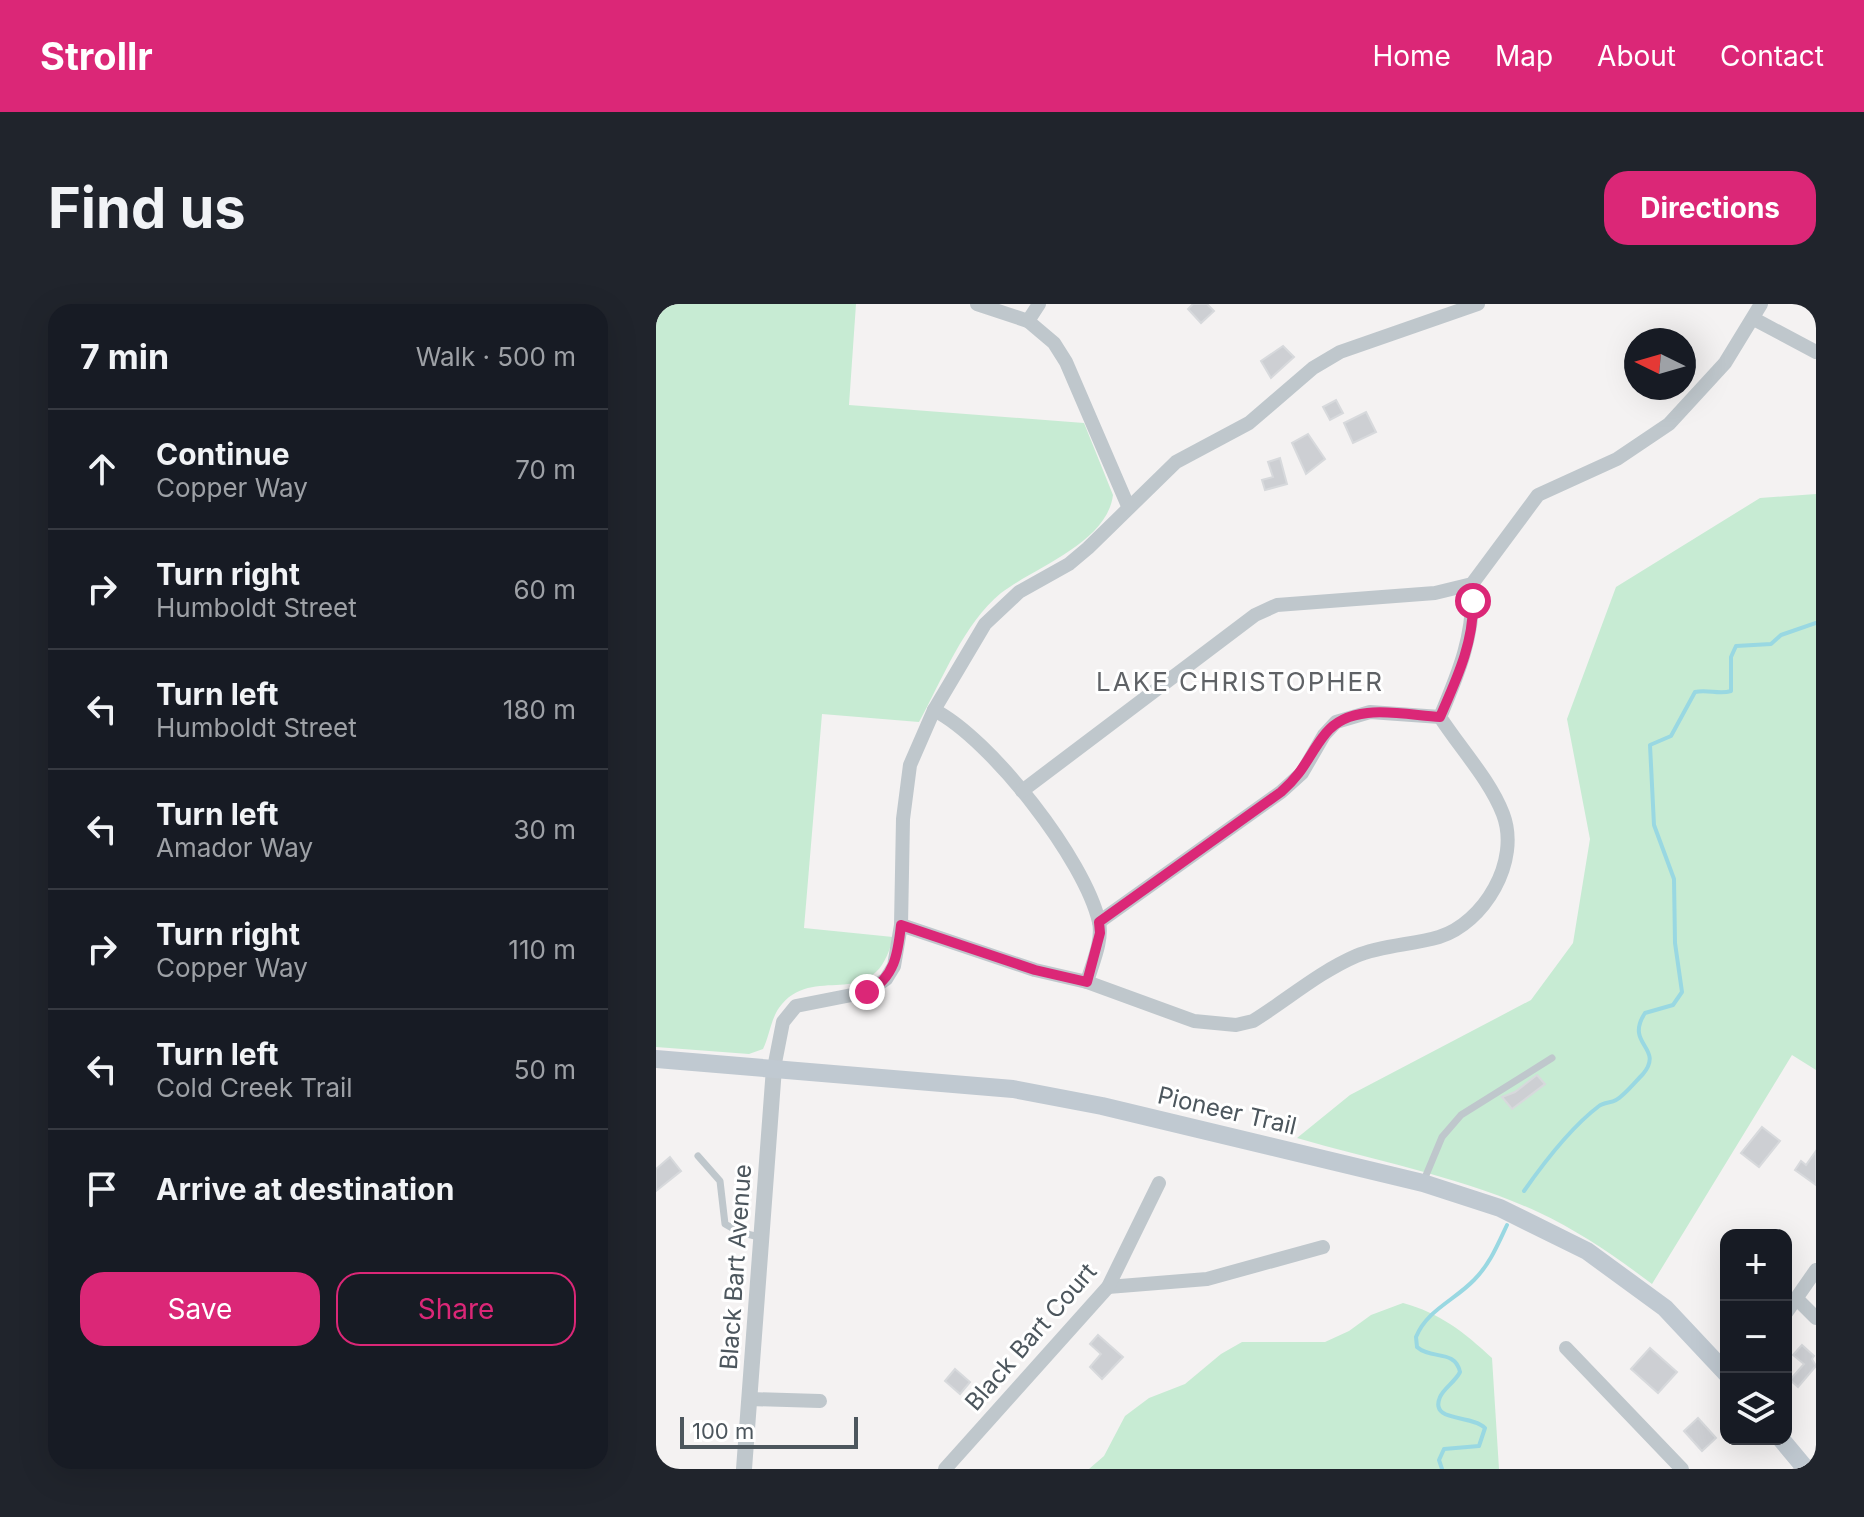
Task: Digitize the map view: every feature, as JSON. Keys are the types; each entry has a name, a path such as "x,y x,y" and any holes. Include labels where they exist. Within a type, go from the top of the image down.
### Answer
{"main road":[{"name":"Pioneer Trail","path":"656,1059 988,1087 1063,1097 1423,1183 1531,1221 1587,1251 1665,1308 1720,1367"},
{"path":"1786,1445 1806,1469"}],"street":[{"path":"977,304 1028,321 1054,343 1066,362 1128,506"},
{"path":"1028,321 1039,304"},
{"path":"774,1068 783,1022 788,1014 805,1003 867,992 878,986 894,966 901,925 906,783 917,743 985,624 999,608 1019,592 1069,564 1176,462 1249,423 1313,368 1340,352 1478,304"},
{"path":"1440,717 1466,654 1474,621 1472,584 1538,495 1617,459 1669,424 1725,363 1761,304"},
{"path":"1754,319 1816,352"},
{"path":"1022,791 1266,610 1310,601 1435,593 1472,584"},
{"path":"934,710 980,743 1022,791 1070,863 1099,922 1098,942 1087,982"},
{"path":"1099,922 1281,792 1302,773 1324,735 1336,722 1370,712 1440,717"},
{"path":"901,925 1026,967 1087,982 1194,1021 1236,1025 1253,1021 1357,956 1440,937 1463,926 1490,897 1504,859 1507,837 1504,815 1440,717"},
{"name":"Black Bart Avenue","path":"744,1469 774,1068"},
{"name":"Black Bart Court","path":"945,1469 1108,1287 1159,1183"},
{"path":"1108,1287 1207,1279 1323,1247"},
{"path":"1792,1306 1816,1270"},
{"path":"1798,1300 1816,1318"},
{"path":"1566,1348 1682,1469"},
{"path":"750,1399 820,1401"}],"lane":[{"path":"1423,1183 1442,1137 1461,1115 1552,1058"},
{"path":"698,1156 720,1181 725,1224 761,1238"}],"green space":[{"path":"656,304 856,304 849,405 1084,423 1113,495 1108,512 1084,540 1015,583 988,605 965,636 919,722 822,714 804,928 893,937 885,961 873,975 859,982 812,987 796,993 782,1004 775,1014 763,1049 749,1054 656,1047"},
{"path":"1816,494 1816,1070 1792,1055 1652,1284 1583,1236 1509,1200 1449,1179 1297,1138 1350,1095 1531,1000 1573,943 1590,839 1567,719 1616,587 1760,498"},
{"path":"1403,1303 1451,1324 1492,1358 1499,1469 1089,1469 1104,1456 1125,1416 1149,1398 1185,1384 1221,1354 1242,1342 1325,1342 1349,1331 1371,1315"}],"building":[{"path":"1193,304 1207,304 1214,311 1201,323 1188,309"},
{"path":"1283,346 1294,357 1271,378 1261,361"},
{"path":"1336,400 1343,413 1330,420 1323,407"},
{"path":"1366,412 1376,432 1353,443 1344,423"},
{"path":"1308,434 1325,459 1306,474 1292,443"},
{"path":"1280,458 1287,484 1265,490 1262,480 1273,477 1268,462"},
{"path":"1537,1075 1545,1084 1512,1109 1502,1097 1515,1092"},
{"path":"1762,1127 1780,1141 1759,1167 1741,1153"},
{"path":"1816,1151 1816,1185 1795,1170 1801,1161 1806,1165"},
{"path":"670,1157 681,1171 656,1191 656,1169"},
{"path":"1098,1335 1123,1357 1102,1379 1090,1367 1101,1354 1090,1344"},
{"path":"1802,1345 1814,1356 1812,1359 1816,1366 1798,1387 1792,1378 1804,1364 1793,1355"},
{"path":"1650,1348 1677,1372 1658,1393 1631,1369"},
{"path":"955,1369 970,1382 960,1394 945,1381"},
{"path":"1698,1418 1716,1438 1702,1451 1684,1431"}],"waterway":[{"path":"1524,1191 1578,1124 1601,1105 1619,1098 1643,1074 1650,1058 1639,1032 1645,1013 1673,1005 1682,992 1675,943 1674,879 1654,825 1650,745 1671,736 1695,692 1731,691 1731,657 1736,646 1771,644 1781,635 1816,623"},
{"path":"1442,1469 1439,1460 1444,1449 1479,1446 1485,1428 1441,1411 1438,1405 1440,1397 1460,1372 1448,1357 1417,1347 1416,1337 1434,1312 1480,1274 1507,1225"}],"district":[{"name":"LAKE CHRISTOPHER","path":"1240,682"}],"route":[{"path":"867,992 886,979 894,966 901,925 1035,970 1087,982 1100,933 1099,922 1281,792 1302,773 1324,735 1336,722 1370,712 1440,717 1466,654 1474,621 1473,601"}]}
